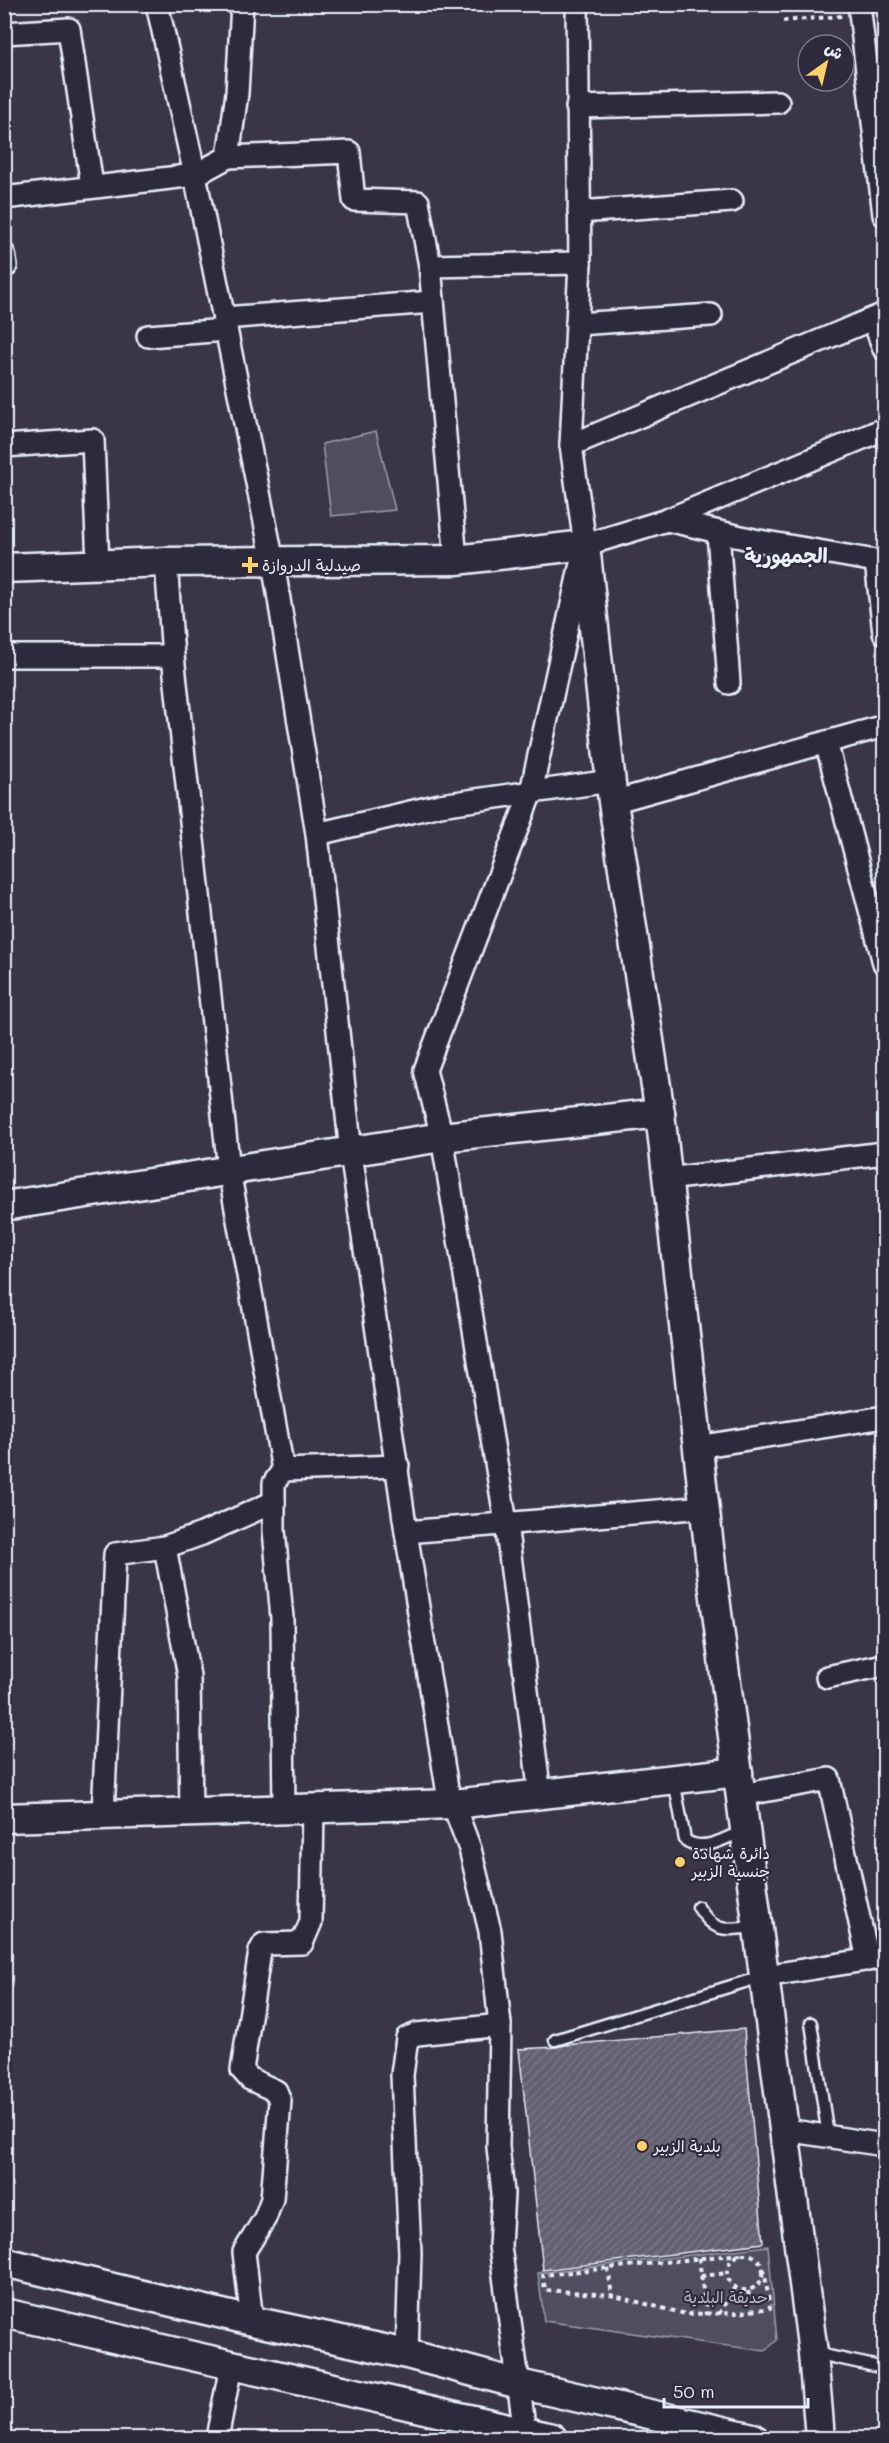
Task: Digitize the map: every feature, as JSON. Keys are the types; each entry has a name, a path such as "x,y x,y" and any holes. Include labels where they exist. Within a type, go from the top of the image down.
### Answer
{"street":[{"path":"157,4 195,175 273,562 317,834 351,1153 406,1532 447,1788 470,1849 489,1931 500,2025 498,2147 503,2193 500,2246 519,2384 538,2436"},
{"path":"228,158 237,93 242,4"},
{"path":"577,4 580,263 571,445 585,545 612,791 660,1113 705,1507 813,2353 820,2439"},
{"path":"860,9 885,215"},
{"path":"4,33 69,29 92,186"},
{"path":"577,107 778,102"},
{"path":"4,198 195,175 228,158 349,152 354,200 418,202 430,266 456,560"},
{"path":"579,212 732,201"},
{"path":"430,266 580,263"},
{"path":"148,336 225,324 433,302"},
{"path":"577,324 711,315"},
{"path":"571,445 879,316 885,349"},
{"path":"4,568 165,562 456,560 585,545 667,520 885,429"},
{"path":"4,446 93,440 98,565"},
{"path":"667,520 718,532 880,561 885,633"},
{"path":"718,532 729,683"},
{"path":"540,1795 506,1523 442,1137 424,1070 531,792 585,545"},
{"path":"165,562 173,656 230,1170 283,1470 273,1483 282,1618 284,1810"},
{"path":"4,656 173,656"},
{"path":"317,834 440,805 531,792 612,791 826,742 885,726"},
{"path":"826,742 885,963"},
{"path":"4,1206 442,1137 660,1113"},
{"path":"667,1179 885,1153"},
{"path":"698,1447 885,1417"},
{"path":"283,1470 398,1466"},
{"path":"103,1815 115,1554 165,1546 202,1534 274,1502"},
{"path":"406,1532 705,1507"},
{"path":"165,1546 189,1676 191,1813"},
{"path":"827,1677 885,1665"},
{"path":"4,1818 454,1804 674,1779 740,1784 830,1779 876,1959 765,1976"},
{"path":"252,2321 244,2252 265,2218 272,2199 280,2101 276,2091 250,2079 242,2070 260,1951 264,1944 302,1943 311,1922 313,1809"},
{"path":"407,2354 410,2253 402,2075 407,2038 417,2034 500,2025"},
{"path":"786,2130 885,2145"},
{"path":"4,2262 252,2321 407,2354 519,2384 753,2439"},
{"path":"4,2313 538,2436"},
{"path":"217,2439 231,2366"}],"lane":[{"path":"674,1779 685,1840 692,1845 702,1846 745,1830"},
{"path":"698,1907 708,1923 718,1928 758,1927"},
{"path":"555,2040 765,1976"},
{"path":"811,2023 828,2136"},
{"path":"813,2353 885,2368"}],"path":[{"path":"783,21 860,9"},
{"path":"741,2254 729,2262 727,2273 734,2288 748,2291 757,2287 763,2278 764,2269"},
{"path":"741,2254 751,2254 759,2260 764,2269 770,2308 706,2315 686,2314 612,2296 545,2290 543,2275 741,2254"},
{"path":"699,2258 706,2315"},
{"path":"608,2268 612,2296"},
{"path":"701,2276 727,2273"},
{"path":"719,2314 734,2288"},
{"path":"748,2291 752,2311"}],"green space":[{"path":"376,431 395,510 331,516 322,444"},
{"name":"حديقة البلدية","path":"768,2246 777,2340 765,2351 544,2321 538,2273"}],"building":[{"name":"بلدية الزبير","path":"744,2029 763,2243 543,2270 519,2049"}],"place":[{"name":"صيدلية الدروازة","path":"250,565"},
{"name":"دائرة شهادة جنسية الزبير","path":"680,1862"},
{"name":"بلدية الزبير","path":"642,2146"}],"district":[{"name":"الجمهورية","path":"786,556"}]}
